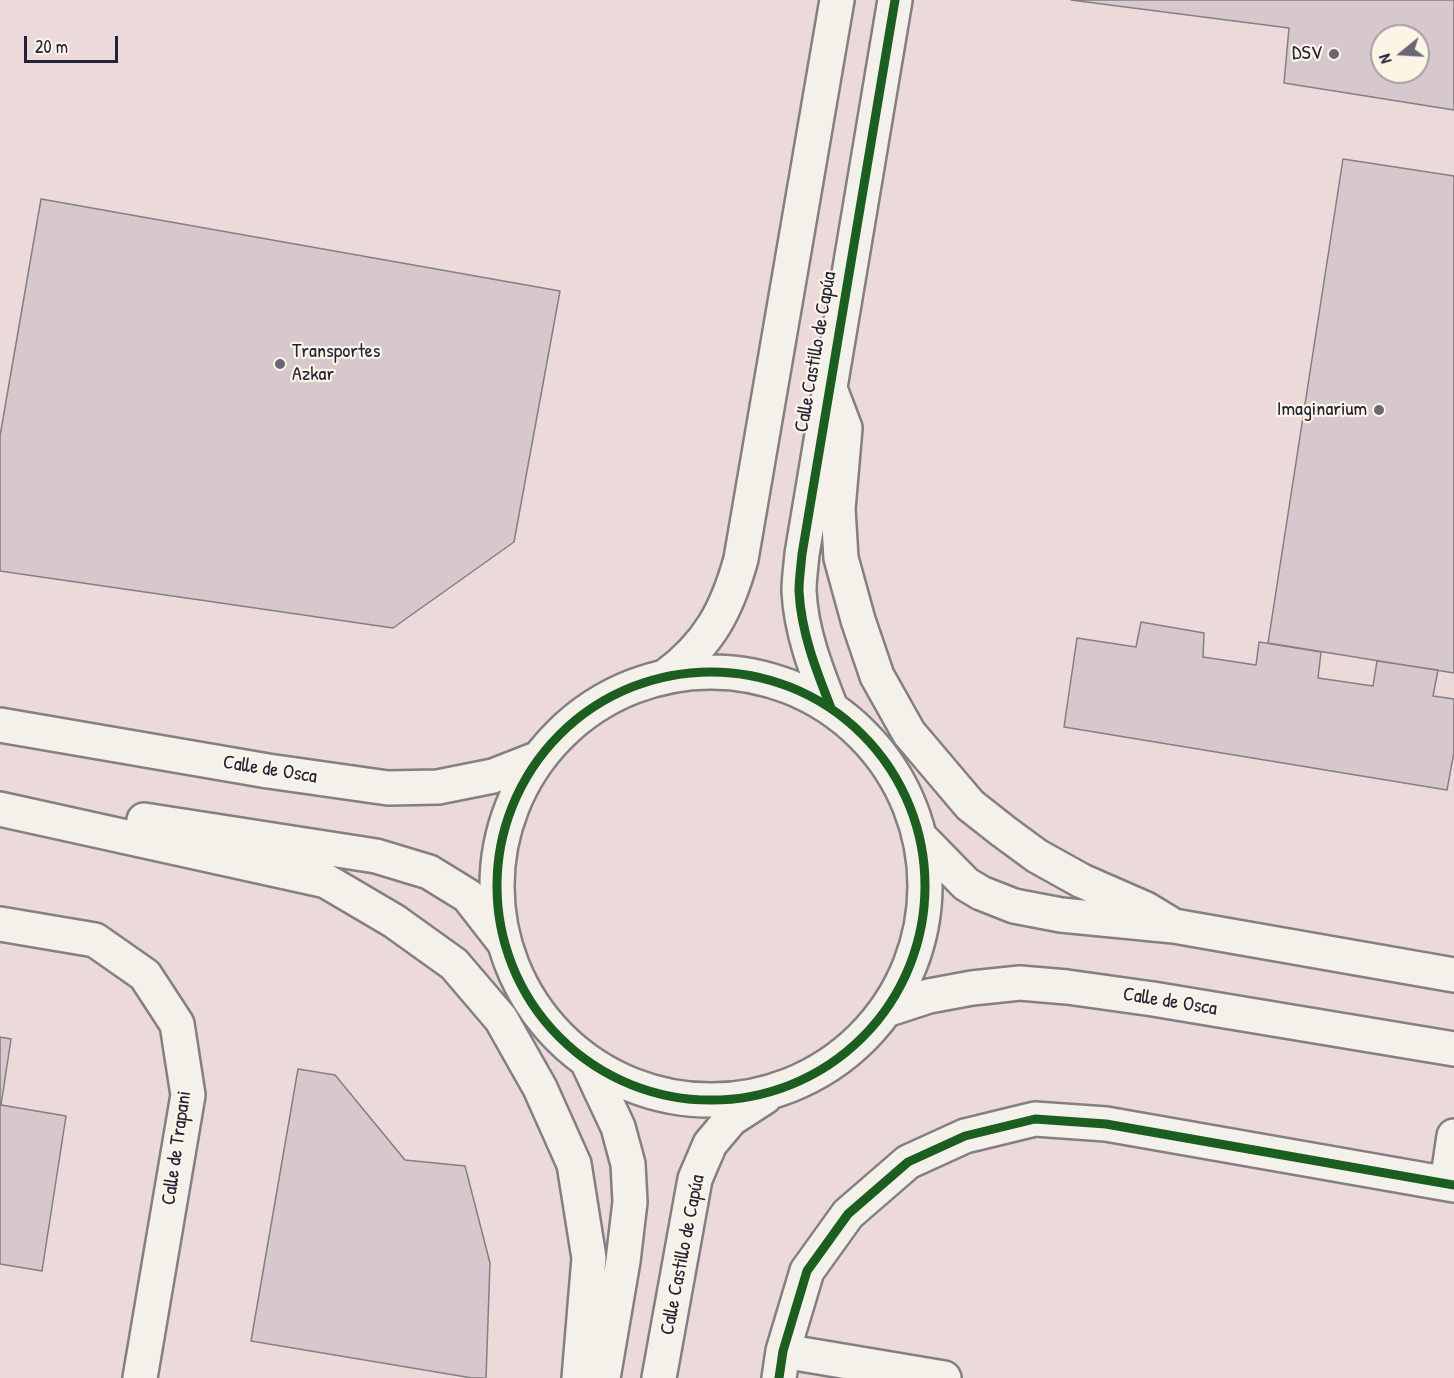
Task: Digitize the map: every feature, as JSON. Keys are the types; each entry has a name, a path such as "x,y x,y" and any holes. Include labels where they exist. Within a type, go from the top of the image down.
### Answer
{"street":[{"name":"Calle Castillo de Capúa","path":"666,676 685,662 704,642 733,589 741,559 837,0"},
{"name":"Calle Castillo de Capúa","path":"831,708 812,661 803,623 799,591 802,554 895,0"},
{"path":"829,384 845,428 838,509 841,558 858,620 877,675 909,733 970,805 1037,856 1082,881 1146,909 1174,926"},
{"path":"723,671 780,682 831,708 871,743 901,786 919,836 925,872 924,909 917,944 904,979 886,1010 855,1046 817,1073 774,1092 725,1100 677,1098 630,1085 587,1061 550,1028 522,987 504,941 497,894 500,845 514,800 539,758 574,720 617,693 666,676 723,671"},
{"name":"Calle de Osca","path":"0,725 268,771 388,788 438,787 493,776 539,758"},
{"path":"0,799 376,856 429,872 468,896 504,941"},
{"path":"0,809 326,881 394,921 454,964 501,1019 540,1088 574,1164 589,1258 579,1378"},
{"path":"919,836 966,884 997,901 1014,906 1061,915 1174,926 1454,975"},
{"name":"Calle de Trapani","path":"0,924 94,940 145,975 177,1024 188,1095 140,1378"},
{"name":"Calle de Osca","path":"886,1010 929,996 972,988 1020,984 1067,987 1454,1049"},
{"path":"587,1061 618,1127 628,1164 630,1202 603,1378"},
{"name":"Calle Castillo de Capúa","path":"659,1378 695,1179 710,1144 730,1119 774,1092"},
{"path":"944,1378 781,1364 807,1271 848,1214 908,1162 965,1136 1035,1119 1106,1124 1450,1184 1454,1136"}],"shaded area":[{"path":"0,0 1454,0 1454,1378 0,1378"}],"building":[{"name":"DSV","path":"1071,0 1454,0 1454,110 1284,83 1289,28"},
{"name":"Imaginarium","path":"1343,159 1454,176 1454,673 1268,643"},
{"name":"Transportes Azkar","path":"41,199 560,291 514,542 393,628 0,571 0,436"},
{"path":"1141,622 1204,633 1203,657 1256,665 1259,642 1321,652 1318,678 1373,686 1377,661 1438,670 1433,696 1454,699 1454,752 1447,790 1064,727 1077,638 1136,647"},
{"path":"0,1037 11,1039 1,1105 66,1116 42,1271 0,1264"},
{"path":"298,1069 335,1075 405,1160 465,1166 490,1263 486,1378 472,1378 251,1341"}],"cycle path":[{"path":"831,708 806,636 800,606 802,554 895,0"},
{"path":"711,672 753,676 793,689 830,708 862,735 889,767 908,804 921,844 925,886 921,928 908,968 889,1005 862,1037 830,1064 793,1083 753,1096 711,1100 669,1096 629,1083 592,1064 560,1037 533,1005 514,968 501,928 497,886 501,844 514,804 533,767 560,735 592,708 629,689 669,676 711,672"},
{"path":"779,1378 783,1351 807,1271 848,1214 908,1162 965,1136 1035,1119 1106,1124 1454,1185"}],"place":[{"name":"DSV","path":"1334,54"},
{"name":"Transportes Azkar","path":"280,364"},
{"name":"Imaginarium","path":"1379,410"}]}
